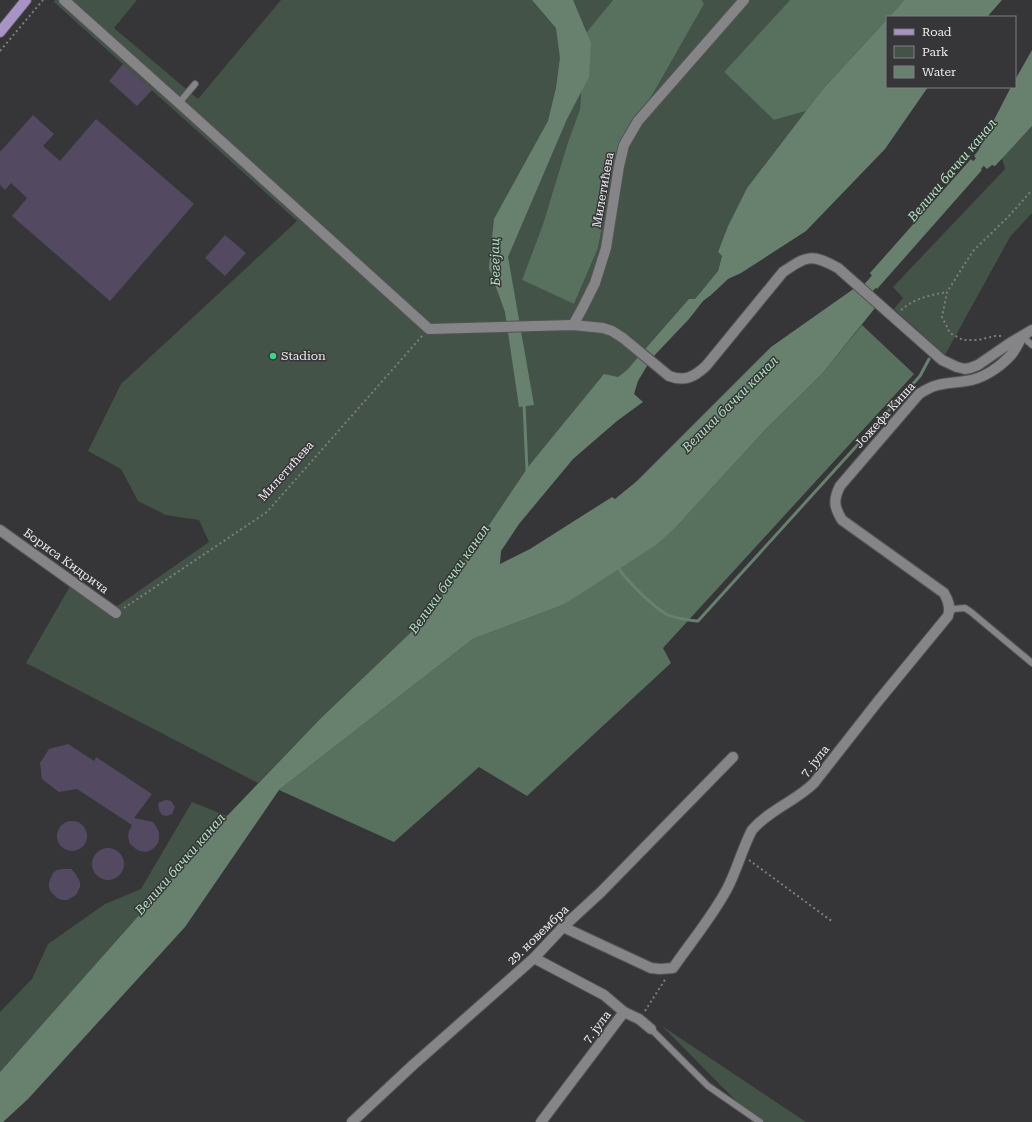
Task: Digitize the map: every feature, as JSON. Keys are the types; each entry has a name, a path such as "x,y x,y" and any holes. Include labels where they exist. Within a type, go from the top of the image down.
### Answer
{"main road":[{"path":"0,32 25,0"}],"street":[{"path":"64,0 179,102 429,329"},
{"name":"Милетићева","path":"573,325 595,282 606,248 619,166 624,145 638,121 744,0"},
{"name":"Јожефа Киша","path":"429,329 573,325 603,328 617,334 635,347 669,376 689,378 699,372 711,360 783,272 800,261 809,258 824,261 838,268 942,360 950,364 965,368 978,365 1032,330"},
{"name":"Јожефа Киша","path":"948,616 950,612 949,604 944,593 842,520 837,513 836,493 840,486 919,394 928,388 937,385 967,381 986,374 996,368 1012,354 1022,336"},
{"name":"Бориса Кидрича","path":"0,530 116,613"},
{"name":"7. јула","path":"673,968 727,889 749,835 756,825 807,790 814,783 879,700 948,616"},
{"name":"29. новембра","path":"352,1122 413,1065 534,958 563,927 601,892 733,757"},
{"path":"563,927 651,968 673,968"},
{"name":"7. јула","path":"534,958 604,995 624,1012 540,1122"},
{"path":"624,1012 639,1019 651,1029"}],"lane":[{"path":"179,102 195,84"},
{"path":"1022,336 1032,345"},
{"path":"948,616 953,609 965,608 1032,663"},
{"path":"651,1029 708,1086 760,1122"}],"path":[{"path":"0,51 43,0"},
{"path":"1002,336 978,340 963,340 950,332 942,317 947,292 973,251 1009,216 1032,190"},
{"path":"892,317 906,305 927,296 947,292"},
{"name":"Милетићева","path":"116,613 267,512 429,329"},
{"path":"742,855 832,922"},
{"path":"639,1019 673,968"}],"green space":[{"path":"55,0 137,0 114,28 198,99 281,0 613,0 585,34 580,109 568,142 543,224 522,280 574,304 598,248 615,157 704,4 702,0 790,0 724,72 774,120 806,111 747,188 728,226 718,252 722,256 718,271 695,299 627,370 618,377 528,467 428,616 320,719 258,783 26,663 73,581 113,609 209,542 199,520 166,515 138,501 121,469 88,451 121,384 297,221 54,2"},
{"path":"1032,126 1032,213 1010,237 945,355 894,309 903,298 893,287 1005,169 1002,158"},
{"path":"192,802 227,816 0,1072 0,1012 32,979 48,944 105,904 141,889"},
{"path":"662,1026 806,1122 751,1122 753,1118"}],"shaded area":[{"path":"613,0 702,0 704,4 615,157 598,248 574,304 522,280 543,224 568,142 580,109 585,34"},
{"path":"790,0 904,0 890,16 886,16 886,20 822,90 806,111 774,120 724,72"},
{"path":"862,325 914,374 663,648 671,663 527,796 479,767 394,842 279,790 473,639 563,605 678,525 766,429 822,374"}],"water":[{"path":"532,0 573,0 591,43 589,77 567,119 508,257 534,405 519,407 505,312 489,268 494,219 548,121 556,88 560,58 556,28"},
{"path":"904,0 1002,0 988,16 890,16"},
{"path":"886,20 886,88 927,88 885,149 806,231 741,273 728,279 703,301 689,319 651,359 638,381 634,394 643,402 617,421 573,459 519,524 501,551 500,564 530,549 612,497 615,499 637,481 771,347 852,290 861,282 873,294 875,308 822,374 766,429 678,525 656,545 563,605 473,639 279,790 185,927 28,1099 3,1122 0,1122 0,1072 227,816 320,719 428,616 528,467 604,374 618,377 627,370 689,299 695,299 718,271 722,256 718,252 728,226 747,188 822,90"},
{"path":"1032,50 1032,126 995,166 992,165 987,169 974,156 1010,88 1016,88 1016,78"},
{"path":"971,159 982,170 877,289 869,279 872,276 870,273"}],"building":[{"path":"123,64 152,90 137,106 109,81"},
{"path":"33,115 54,134 43,146 60,161 96,119 194,204 110,301 12,216 27,198 11,183 5,190 0,185 0,152"},
{"path":"225,235 246,253 225,276 205,258"},
{"path":"68,744 94,761 96,757 152,794 134,818 153,822 159,833 158,843 155,847 146,852 136,849 130,844 128,837 132,825 77,789 59,792 42,779 40,763 49,749"},
{"path":"166,800 171,801 175,807 172,814 167,816 162,815 159,810 158,803"},
{"path":"72,821 83,825 87,836 83,847 72,851 61,847 57,836 61,825"},
{"path":"108,848 114,849 121,855 124,864 123,870 117,877 108,880 102,879 95,873 92,864 93,858 99,851"},
{"path":"62,869 72,869 80,882 80,887 76,895 67,900 57,898 51,892 49,887 49,882 53,873"}],"waterway":[{"name":"Велики бачки канал","path":"967,177 990,150"},
{"name":"Велики бачки канал","path":"858,299 883,272"},
{"path":"617,566 640,593 662,611 675,617 698,621 920,376 929,359"},
{"name":"Бегејац","path":"524,404 527,470"}],"place":[{"name":"Stadion","path":"273,356"}]}
